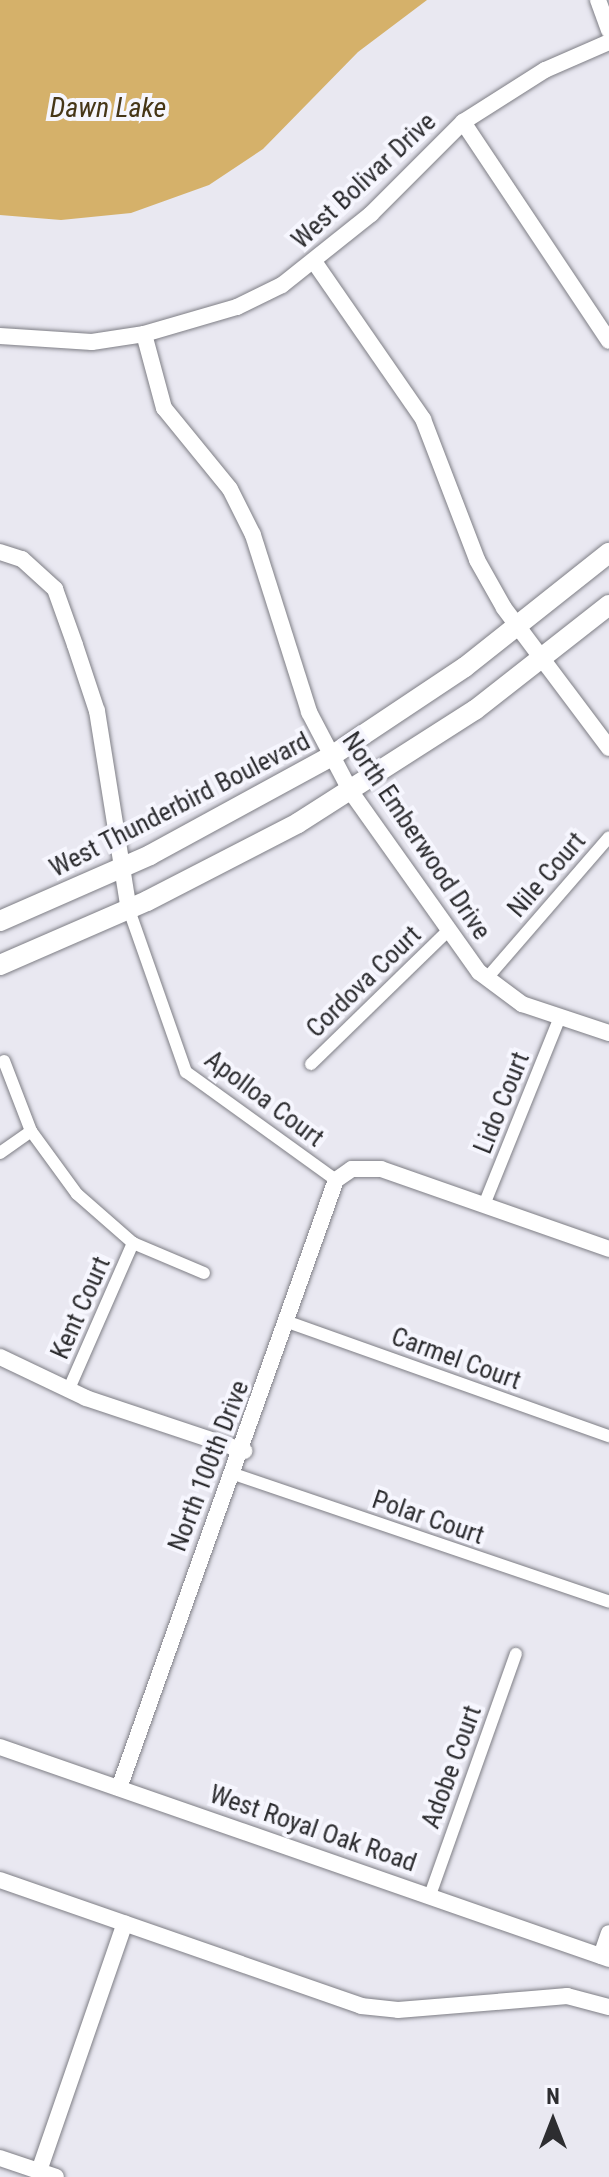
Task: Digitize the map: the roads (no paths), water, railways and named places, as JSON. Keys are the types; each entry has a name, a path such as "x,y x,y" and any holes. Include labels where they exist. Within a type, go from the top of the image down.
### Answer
{"street":[{"path":"598,0 609,30"},
{"name":"West Bolivar Drive","path":"0,336 92,342 144,334 237,307 315,263 463,122 545,70 609,42"},
{"path":"463,122 609,341"},
{"path":"315,263 423,419 477,560 518,627 609,748"},
{"name":"North Emberwood Drive","path":"144,334 164,408 230,489 253,535 309,712 351,792 448,931 487,978 522,1004 609,1033"},
{"path":"0,552 22,559 55,589 97,711 129,910"},
{"name":"West Thunderbird Boulevard","path":"0,921 120,869 330,757 518,627 609,553"},
{"path":"0,965 129,910 351,792 541,659 609,605"},
{"name":"Nile Court","path":"487,978 609,837"},
{"name":"Apolloa Court","path":"129,910 186,1072 336,1180"},
{"name":"Cordova Court","path":"311,1064 448,931"},
{"name":"Lido Court","path":"484,1205 560,1017"},
{"path":"4,1061 31,1131 77,1194 133,1243 204,1273"},
{"path":"0,1153 31,1131"},
{"path":"336,1180 352,1169 381,1169 609,1249"},
{"name":"North 100th Drive","path":"119,1788 244,1451 336,1180"},
{"name":"Kent Court","path":"68,1391 133,1243"},
{"name":"Carmel Court","path":"288,1322 609,1436"},
{"path":"0,1357 68,1391 244,1451"},
{"name":"Polar Court","path":"234,1474 609,1602"},
{"name":"Adobe Court","path":"430,1895 516,1654"},
{"name":"West Royal Oak Road","path":"0,1747 605,1957"},
{"path":"0,1880 373,2008 567,1996 609,2007"},
{"path":"39,2171 125,1923"},
{"path":"605,1957 609,1933"},
{"path":"0,2158 56,2177"}],"water":[{"name":"Dawn Lake","path":"0,0 427,0 358,52 263,149 209,185 131,213 61,220 0,215"}]}
